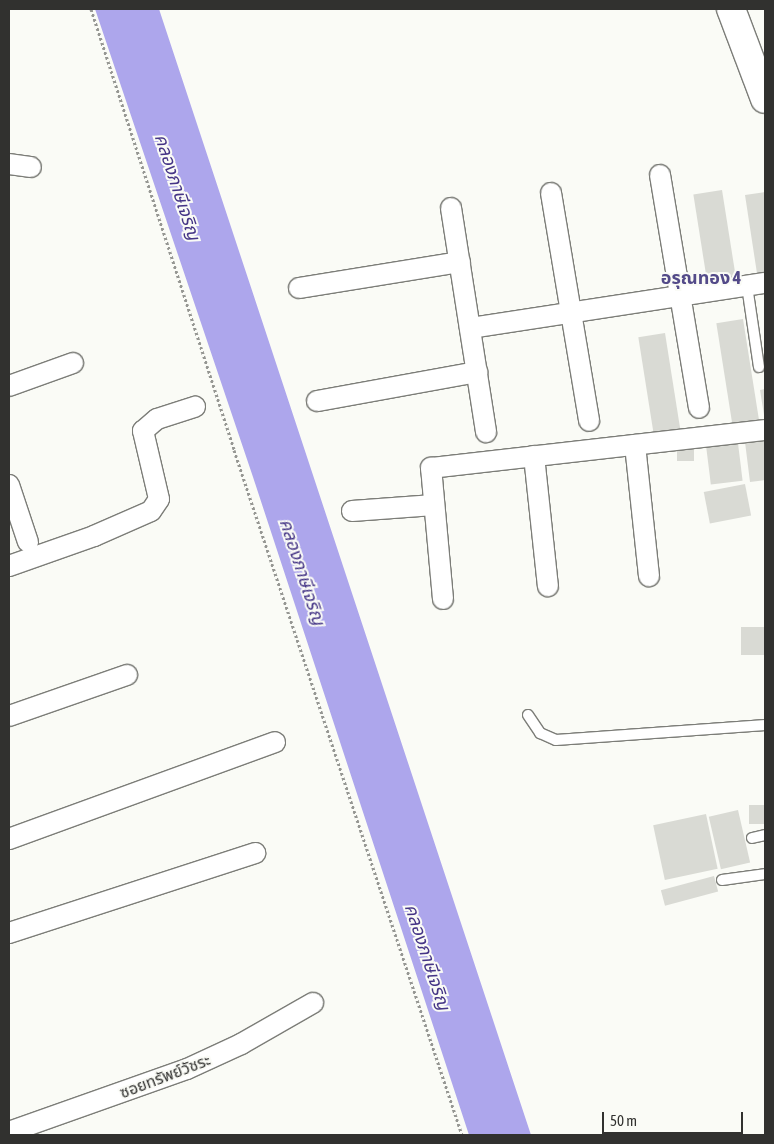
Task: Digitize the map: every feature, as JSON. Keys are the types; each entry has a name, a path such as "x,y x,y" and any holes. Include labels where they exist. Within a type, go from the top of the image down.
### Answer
{"main road":[{"path":"731,9 765,99"}],"street":[{"path":"9,164 32,167"},
{"path":"660,175 699,408"},
{"path":"551,193 589,420"},
{"path":"451,208 486,432"},
{"path":"298,288 460,262"},
{"path":"470,328 756,285"},
{"path":"9,386 73,363"},
{"path":"317,401 477,372"},
{"path":"9,566 94,536 152,511 158,499 143,431 157,419 195,407"},
{"path":"443,599 431,468 765,430"},
{"path":"635,445 649,576"},
{"path":"534,456 548,586"},
{"path":"9,485 28,542"},
{"path":"352,511 434,505"},
{"path":"9,716 127,675"},
{"path":"9,839 275,742"},
{"path":"9,933 255,853"},
{"name":"ซอยทรัพย์วัชระ","path":"9,1132 187,1069 241,1044 313,1003"}],"lane":[{"path":"756,285 759,367"},
{"path":"528,715 540,733 556,740 765,724"},
{"path":"752,838 765,835"},
{"path":"722,880 765,874"}],"path":[{"path":"91,9 234,450 462,1135"}],"water":[{"name":"คลองภาษีเจริญ","path":"95,9 159,9 531,1135 469,1135 253,477"}],"building":[{"path":"722,190 737,283 708,287 693,195"},
{"path":"765,192 765,278 758,280 745,195"},
{"path":"743,319 759,421 732,425 716,323"},
{"path":"665,333 681,433 654,437 638,337"},
{"path":"765,389 765,415 764,415 760,390"},
{"path":"737,435 743,481 711,485 705,439"},
{"path":"764,439 765,480 750,482 745,442"},
{"path":"677,442 694,442 694,461 677,461"},
{"path":"745,484 751,515 710,523 704,492"},
{"path":"741,627 765,627 765,655 741,655"},
{"path":"749,805 765,805 765,824 749,824"},
{"path":"738,810 750,863 721,869 709,817"},
{"path":"706,814 718,869 665,880 653,825"},
{"path":"714,876 718,891 665,906 661,890"}],"district":[{"name":"อรุณทอง 4","path":"701,278"}]}
